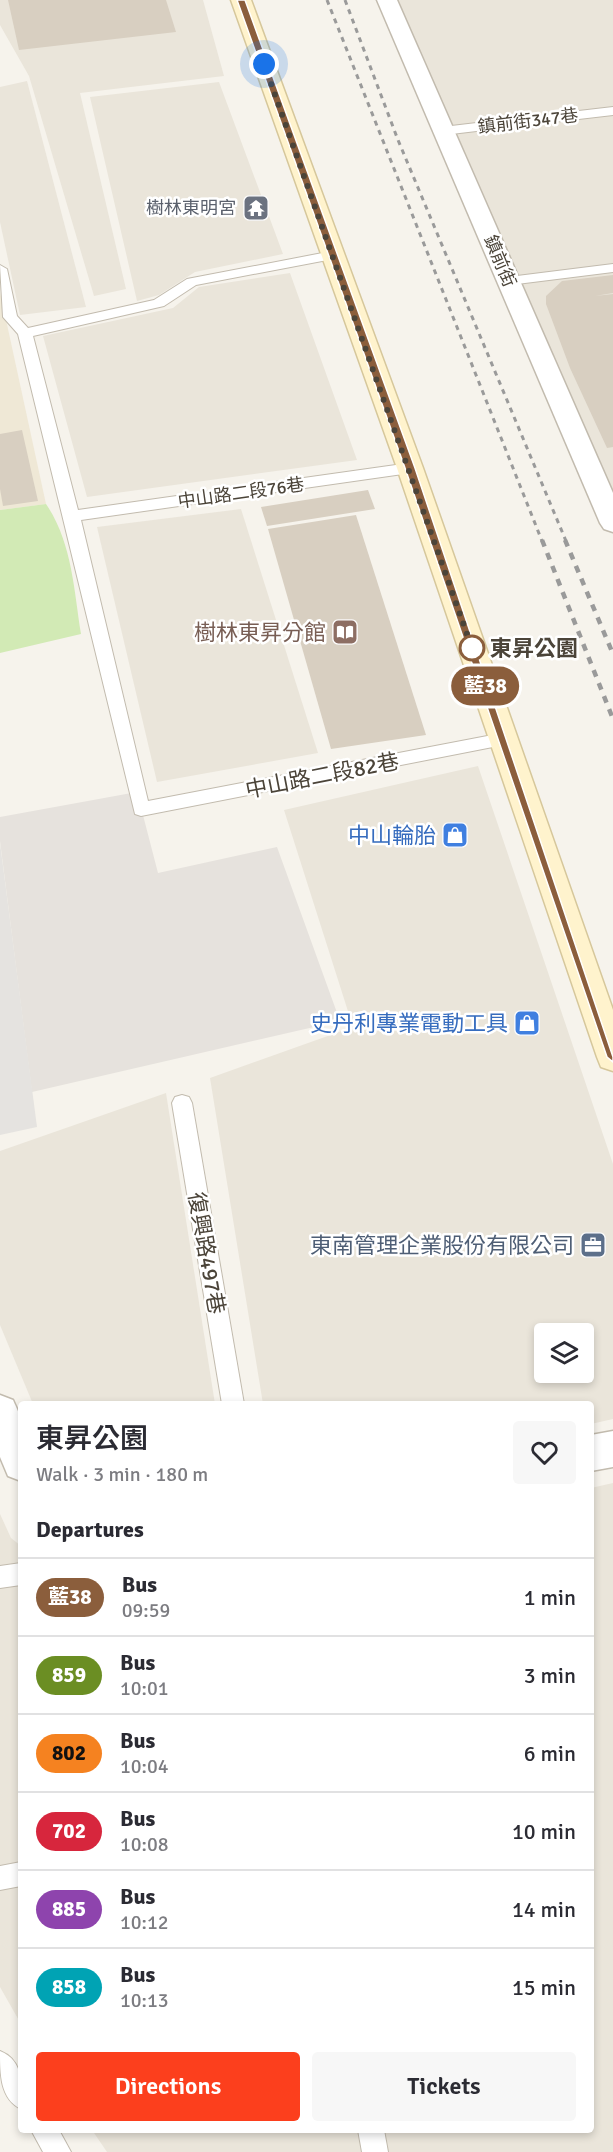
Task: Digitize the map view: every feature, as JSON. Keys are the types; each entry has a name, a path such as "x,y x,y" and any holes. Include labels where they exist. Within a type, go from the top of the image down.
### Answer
{"main road":[{"path":"241,0 410,468 613,1057"}],"street":[{"name":"鎮前街","path":"387,0 613,522"},
{"path":"0,1412 18,1456"},
{"path":"594,1452 613,1449"}],"lane":[{"name":"鎮前街347巷","path":"443,131 613,111"},
{"path":"25,333 159,303 192,282 333,255"},
{"path":"508,281 613,268"},
{"path":"0,269 10,317 25,333 72,516"},
{"name":"中山路二段76巷","path":"72,516 410,468"},
{"name":"中山路二段82巷","path":"72,516 141,809 503,740"},
{"name":"復興路497巷","path":"182,1102 232,1401"},
{"path":"0,1577 18,1574"},
{"path":"0,1878 18,1875"},
{"path":"0,2064 18,2091"},
{"path":"46,2133 58,2152"},
{"path":"372,2133 375,2152"}],"shaded area":[{"path":"0,0 203,0 224,76 80,93 126,289 94,296 29,76 0,25"},
{"path":"396,0 613,0 613,504"},
{"path":"27,81 86,307 20,315 0,222 0,87"},
{"path":"219,82 283,254 195,272 159,295 137,301 90,97"},
{"path":"290,273 357,460 87,497 43,336 173,308 199,287"},
{"path":"0,292 46,504 0,510"},
{"path":"241,509 318,753 157,782 97,527"},
{"path":"478,766 613,1164 613,1419 594,1423 594,1401 263,1401 210,1078 353,1027 284,810"},
{"path":"137,792 158,873 277,847 340,1021 32,1092 0,841 0,817"},
{"path":"0,843 37,1127 0,1135"},
{"path":"166,1093 215,1401 32,1401 0,1325 0,1151"},
{"path":"613,1483 613,2152 107,2152 94,2133 594,2133 594,1487"},
{"path":"0,1514 11,1538 18,1544 18,2019 0,1987"}],"green space":[{"path":"46,504 55,519 67,550 81,634 0,653 0,510"}],"building":[{"path":"8,0 166,0 176,32 19,50"},
{"path":"613,275 613,293 595,296 613,294 613,447 607,448 570,368 546,304 546,296 562,281"},
{"path":"22,430 38,501 3,506 0,489 0,434"},
{"path":"368,490 375,509 267,526 261,507"},
{"name":"樹林東昇分館","path":"356,515 426,735 331,749 268,529"}],"railway":[{"path":"327,0 542,541"},
{"path":"345,0 398,140 566,541"},
{"path":"542,540 613,719"},
{"path":"565,540 613,654"}],"bus line":[{"name":"藍38","path":"241,0 410,468 613,1057"}],"place":[{"name":"樹林東明宮","path":"256,208"},
{"name":"樹林東昇分館","path":"345,632"},
{"name":"東昇公園","path":"472,648"},
{"name":"中山輪胎","path":"455,835"},
{"name":"史丹利專業電動工具","path":"527,1023"},
{"name":"東南管理企業股份有限公司","path":"593,1245"}],"route":[{"path":"264,64 410,468 472,648"}]}
